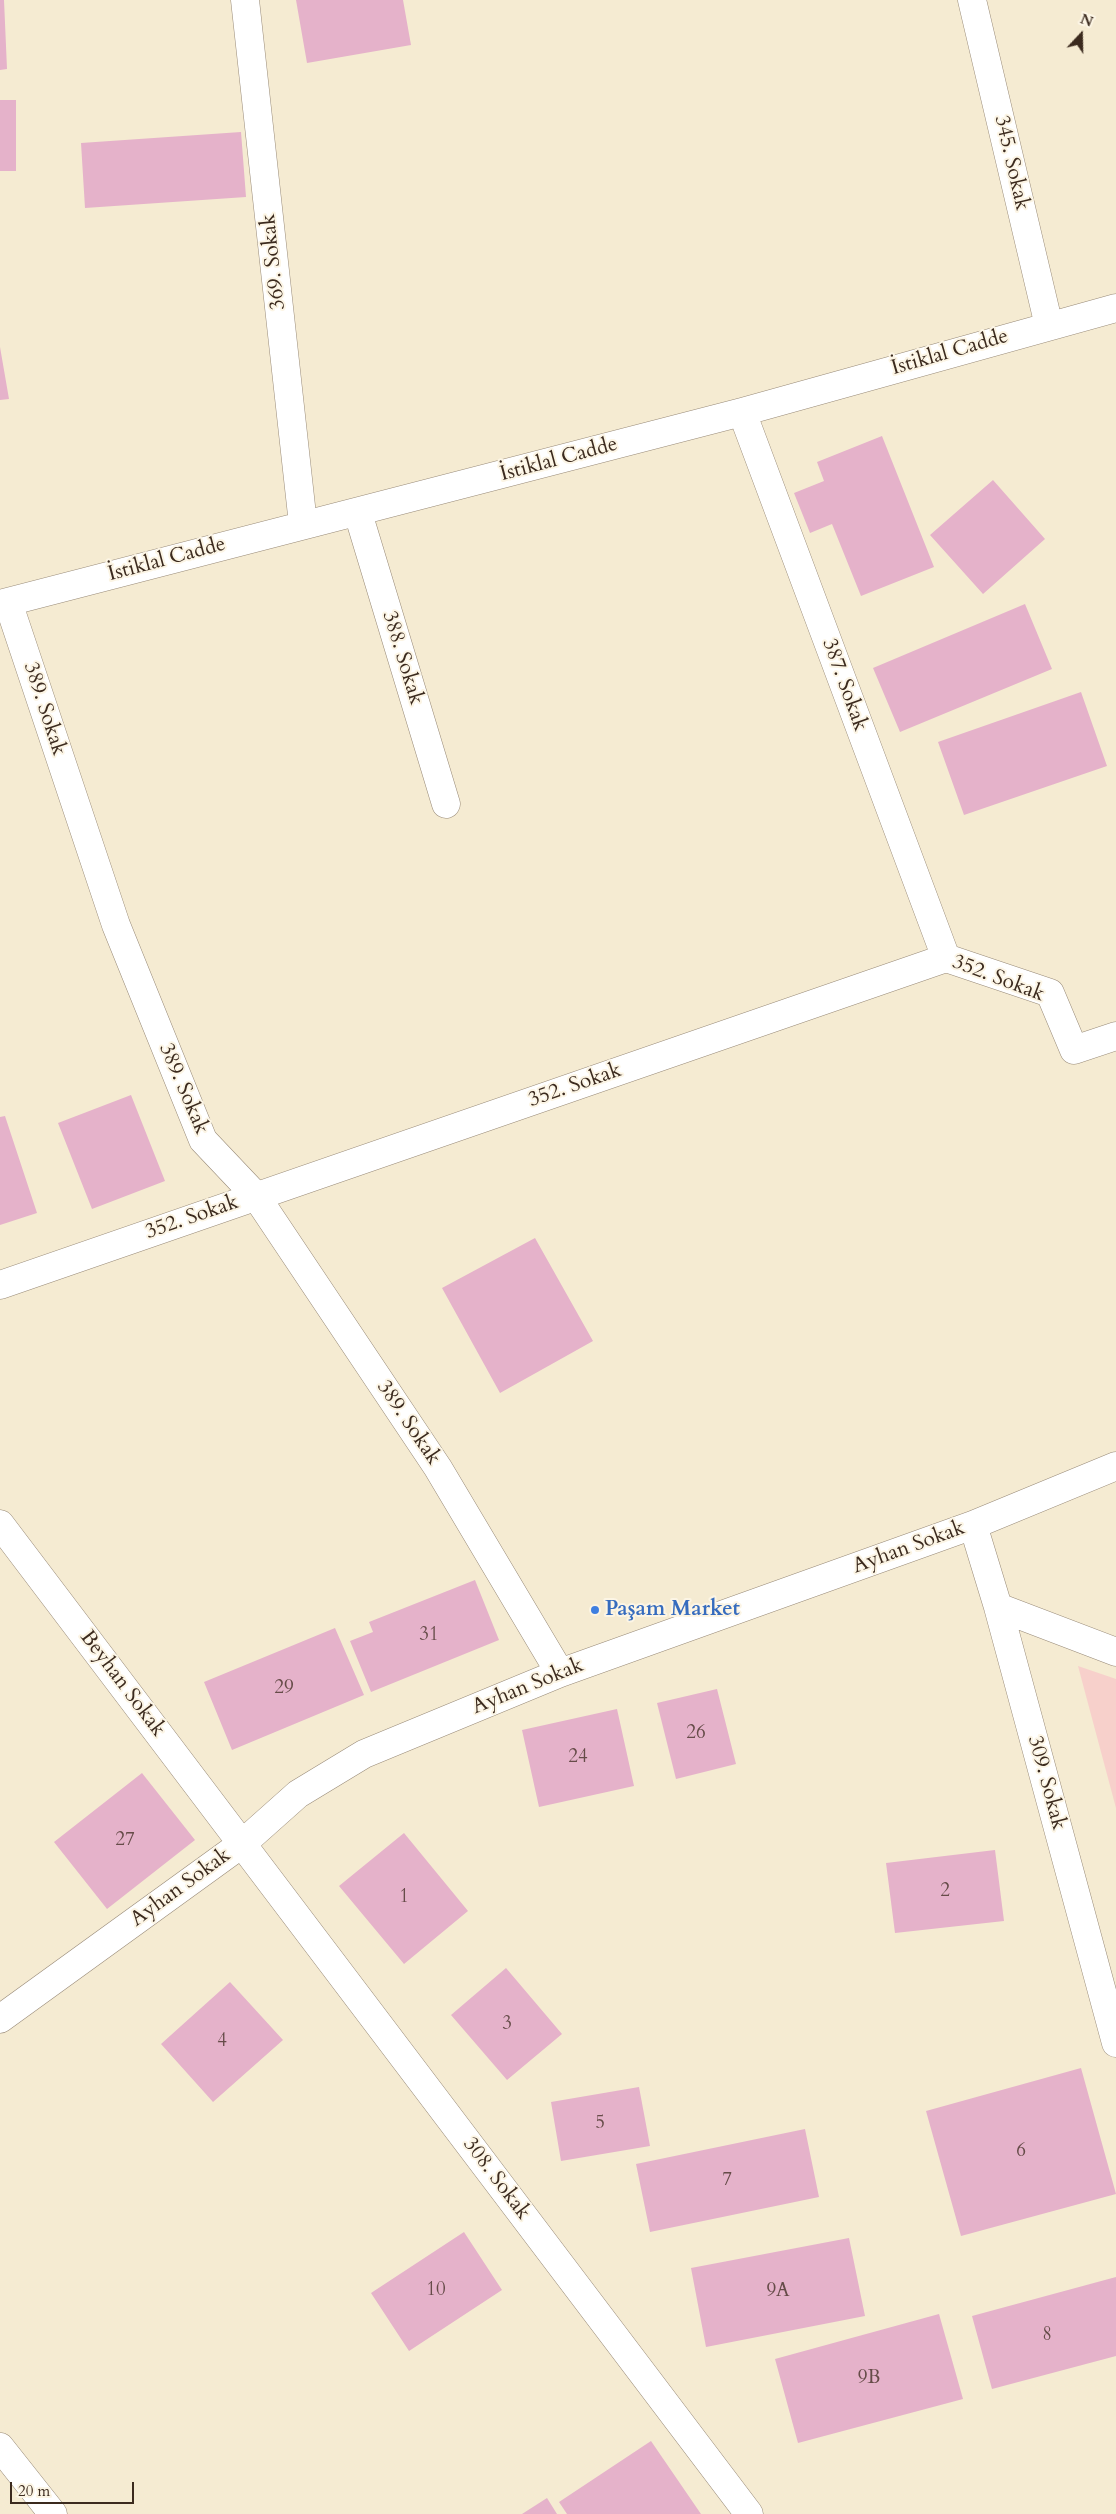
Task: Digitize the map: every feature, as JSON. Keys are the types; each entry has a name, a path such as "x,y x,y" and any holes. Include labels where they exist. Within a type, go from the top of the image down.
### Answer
{"street":[{"name":"369. Sokak","path":"245,0 303,524"},
{"name":"345. Sokak","path":"972,0 1049,326"},
{"name":"İstiklal Cadde","path":"4,603 303,524 358,513 742,412 1116,308"},
{"name":"387. Sokak","path":"742,412 946,958"},
{"name":"388. Sokak","path":"358,513 446,804"},
{"name":"389. Sokak","path":"4,603 116,926 203,1140 256,1196 438,1468 560,1673"},
{"name":"352. Sokak","path":"0,1285 946,958 1050,993 1074,1050 1116,1036"},
{"name":"Ayhan Sokak","path":"0,2019 243,1843 298,1794 364,1754 560,1673 973,1525 1116,1466"},
{"name":"Beyhan Sokak","path":"0,1524 243,1843"},
{"name":"309. Sokak","path":"973,1525 998,1607 1116,2043"},
{"path":"998,1607 1116,1652"},
{"name":"308. Sokak","path":"243,1843 749,2514"},
{"path":"0,2447 53,2514"}],"shaded area":[{"path":"1078,1666 1116,1679 1116,1808"}],"building":[{"path":"0,0 4,0 7,69 0,70"},
{"path":"296,0 403,0 411,45 307,63"},
{"path":"0,100 16,100 16,171 0,171"},
{"path":"241,132 246,197 85,208 81,143"},
{"path":"0,347 9,399 0,400"},
{"path":"882,436 934,567 861,596 832,524 810,533 794,493 824,481 817,462"},
{"path":"993,480 1045,539 983,594 930,535"},
{"path":"1025,604 1052,669 900,732 873,668"},
{"path":"1081,692 1107,766 964,815 938,742"},
{"path":"131,1095 165,1181 92,1209 58,1123"},
{"path":"5,1116 37,1213 0,1225 0,1117"},
{"path":"535,1238 593,1341 500,1393 442,1288"},
{"path":"475,1580 499,1640 371,1692 350,1641 373,1632 369,1622"},
{"path":"335,1628 364,1695 232,1750 204,1682"},
{"path":"717,1689 736,1764 676,1779 657,1703"},
{"path":"617,1709 634,1786 539,1807 522,1730"},
{"path":"142,1773 195,1840 107,1909 54,1842"},
{"path":"404,1833 468,1911 404,1964 339,1886"},
{"path":"995,1850 1004,1921 895,1933 886,1863"},
{"path":"506,1968 562,2034 507,2080 451,2015"},
{"path":"230,1982 283,2040 213,2102 161,2044"},
{"path":"1081,2068 1116,2194 961,2236 926,2111"},
{"path":"639,2087 650,2146 561,2161 551,2102"},
{"path":"805,2129 819,2197 650,2232 636,2164"},
{"path":"464,2232 502,2290 409,2351 371,2293"},
{"path":"849,2238 865,2316 706,2347 691,2268"},
{"path":"1116,2277 1116,2356 992,2389 972,2316"},
{"path":"939,2314 963,2399 798,2443 775,2359"},
{"path":"651,2441 701,2514 567,2514 559,2502"},
{"path":"547,2498 557,2514 522,2514"}],"place":[{"name":"Paşam Market","path":"595,1610"}]}
